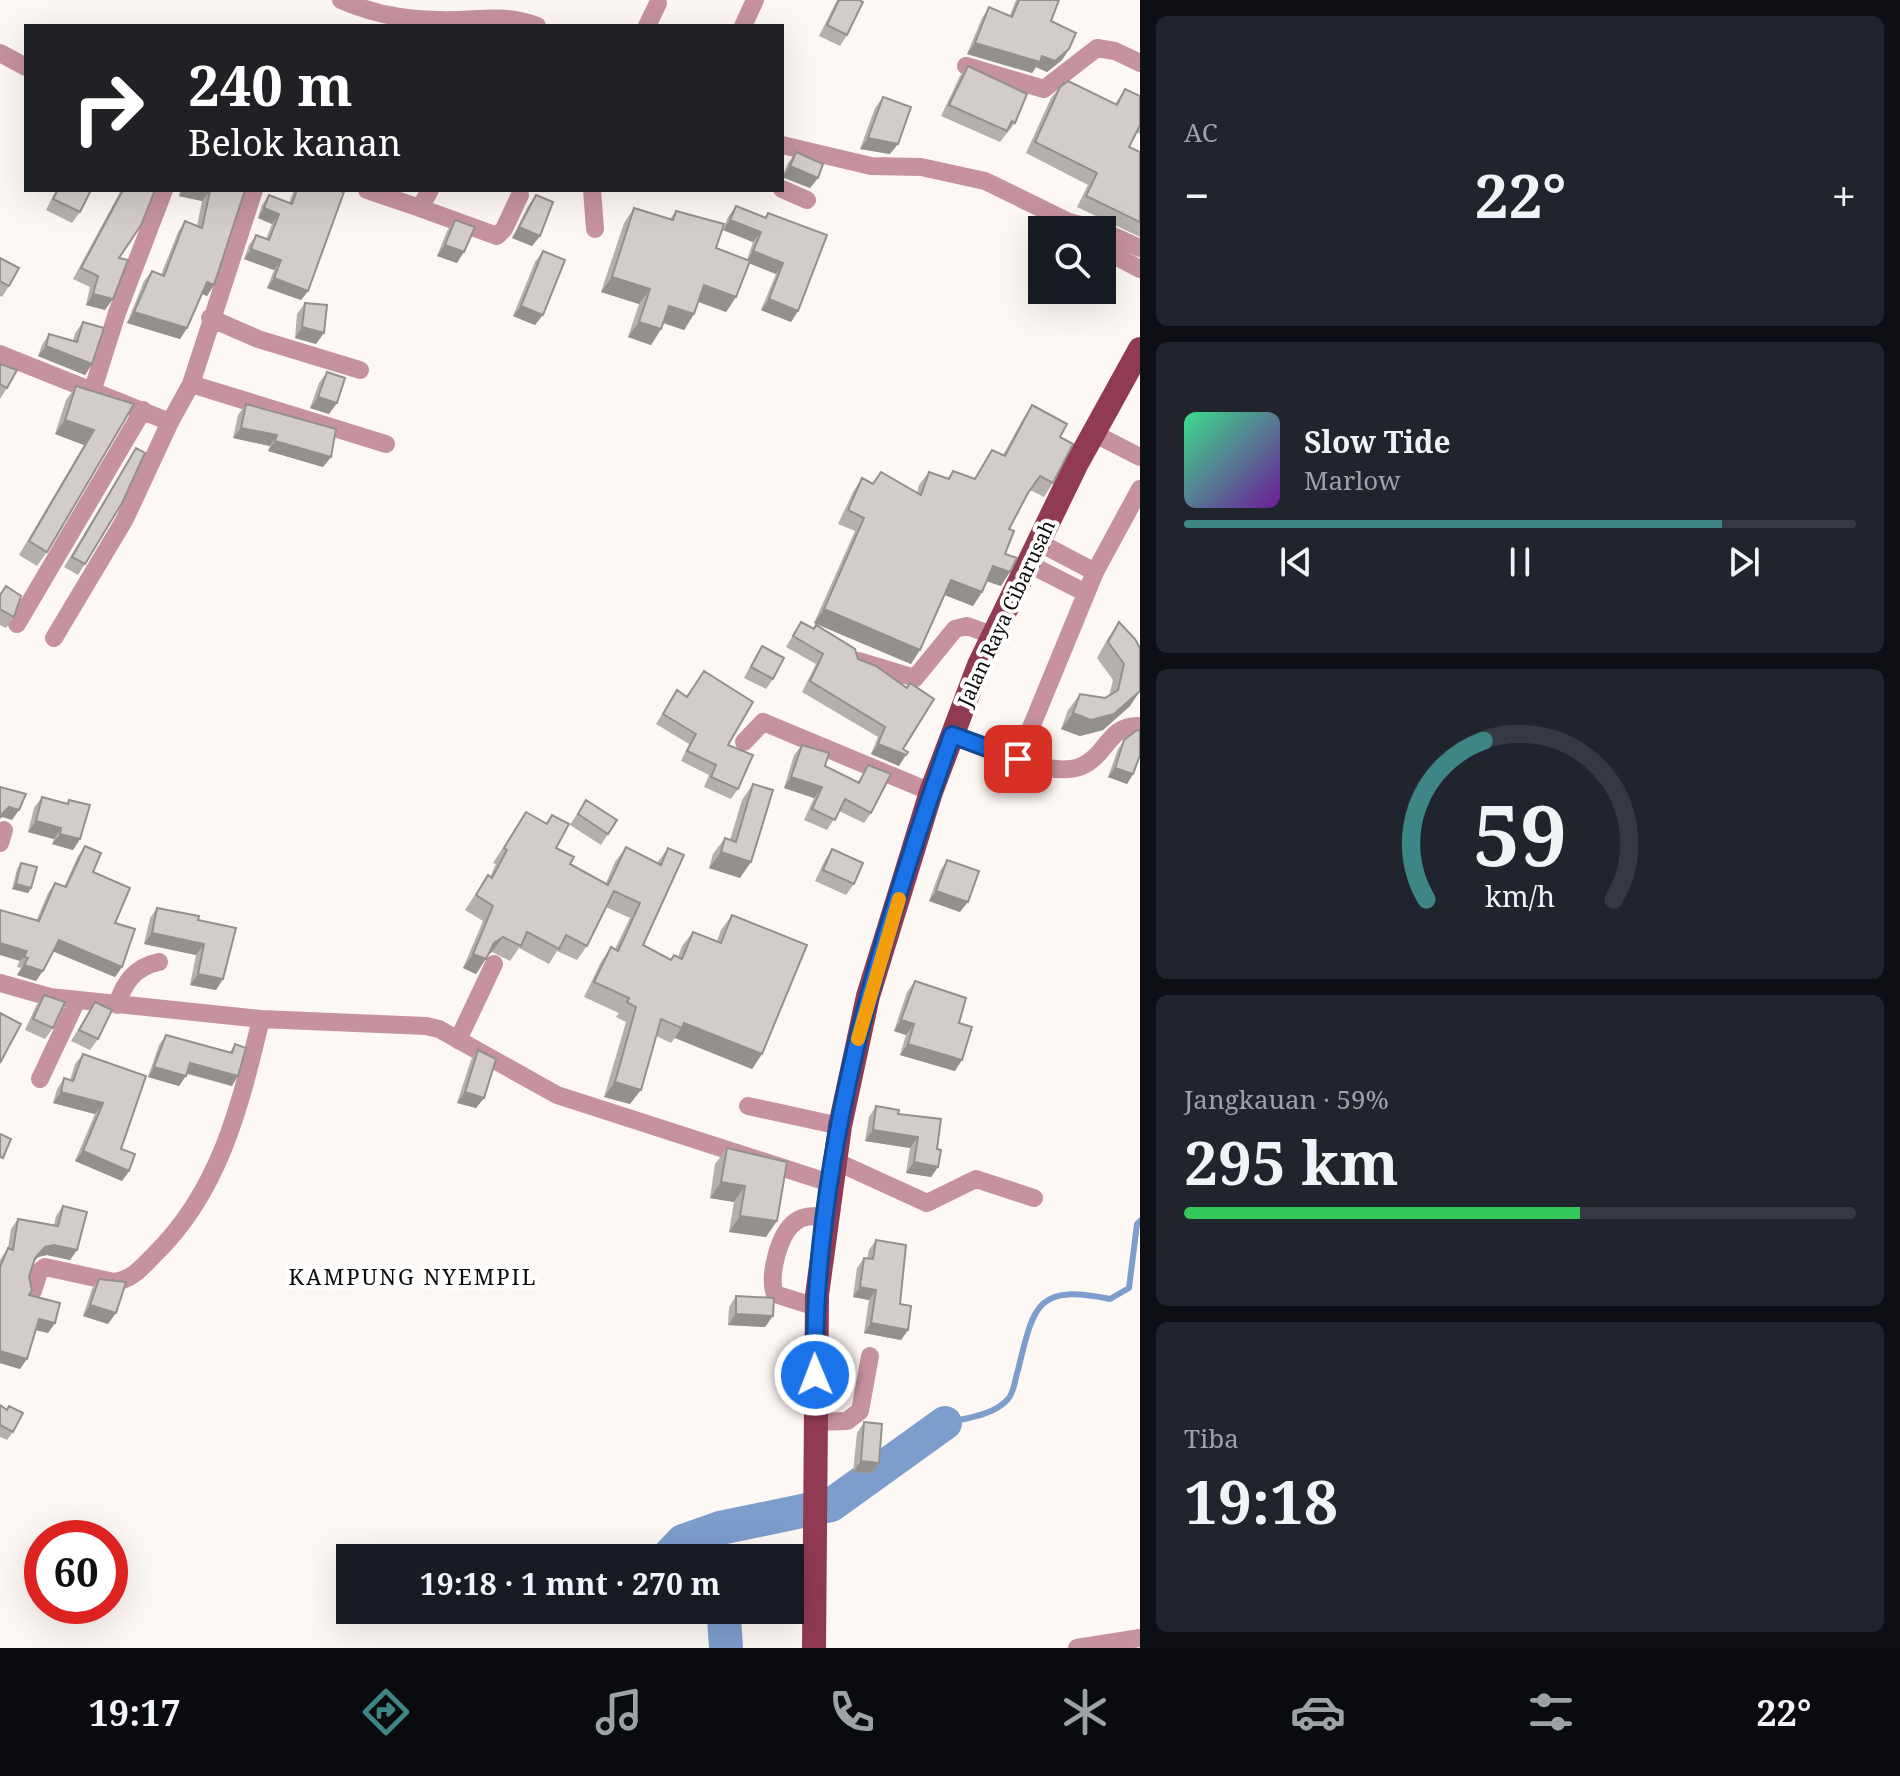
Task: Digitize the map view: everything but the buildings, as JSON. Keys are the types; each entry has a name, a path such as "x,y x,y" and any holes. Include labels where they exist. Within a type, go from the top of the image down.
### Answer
{"main road":[{"name":"Jalan Raya Cibarusah","path":"814,1648 816,1307 832,1172 868,996 931,792 992,635 1093,433 1140,349"}],"street":[{"path":"341,0 393,18 440,20 496,14 530,24"},
{"path":"744,24 755,0"},
{"path":"648,24 658,3"},
{"path":"966,66 1044,89 1097,48 1115,51 1140,63"},
{"path":"0,53 24,66"},
{"path":"784,145 871,166 921,167 985,181 1053,216"},
{"path":"784,190 807,200"},
{"path":"92,392 117,313 163,192"},
{"path":"54,638 125,519 191,384 253,192"},
{"path":"373,192 497,236 504,229 520,195"},
{"path":"420,208 429,192"},
{"path":"592,192 595,229"},
{"path":"1116,237 1140,248"},
{"path":"1116,256 1140,269"},
{"path":"210,318 284,348 360,370"},
{"path":"0,354 170,422"},
{"path":"191,384 386,444"},
{"path":"17,624 143,410"},
{"path":"1093,433 1140,457"},
{"path":"1018,759 1095,572 1140,489"},
{"path":"1032,552 1095,572"},
{"path":"1032,552 1086,593"},
{"path":"859,661 915,678 955,629 967,626 992,635"},
{"path":"744,742 763,722 931,792"},
{"path":"952,735 1043,767 1074,768 1093,759 1114,732 1140,726"},
{"path":"117,1005 133,975 145,965 159,962"},
{"path":"458,1040 494,964"},
{"path":"0,983 32,994 117,1005 261,1019 411,1023 439,1029 557,1095 832,1172 927,1203 976,1179 1034,1198"},
{"path":"40,1079 77,1000"},
{"path":"33,1291 39,1272 45,1267 114,1282 125,1281 163,1246 212,1180 240,1107 261,1019"},
{"path":"748,1106 840,1126"},
{"path":"816,1307 787,1301 775,1294 772,1286 776,1262 793,1223 805,1216 826,1216"},
{"path":"814,1422 847,1421 860,1411 870,1356"},
{"path":"1077,1648 1140,1638"}],"waterway":[{"path":"945,1423 987,1413 1008,1399 1029,1329 1043,1304 1053,1297 1067,1294 1110,1299 1129,1288 1137,1224 1140,1221"},
{"path":"680,1544 720,1528 831,1505 945,1423"},
{"path":"724,1624 726,1648"}],"slow traffic":[{"path":"858,1039 868,996 899,899"}],"district":[{"name":"KAMPUNG NYEMPIL","path":"413,1276"}],"route":[{"path":"815,1375 817,1295 840,1126 868,996 931,792 952,735 1018,759"}]}
